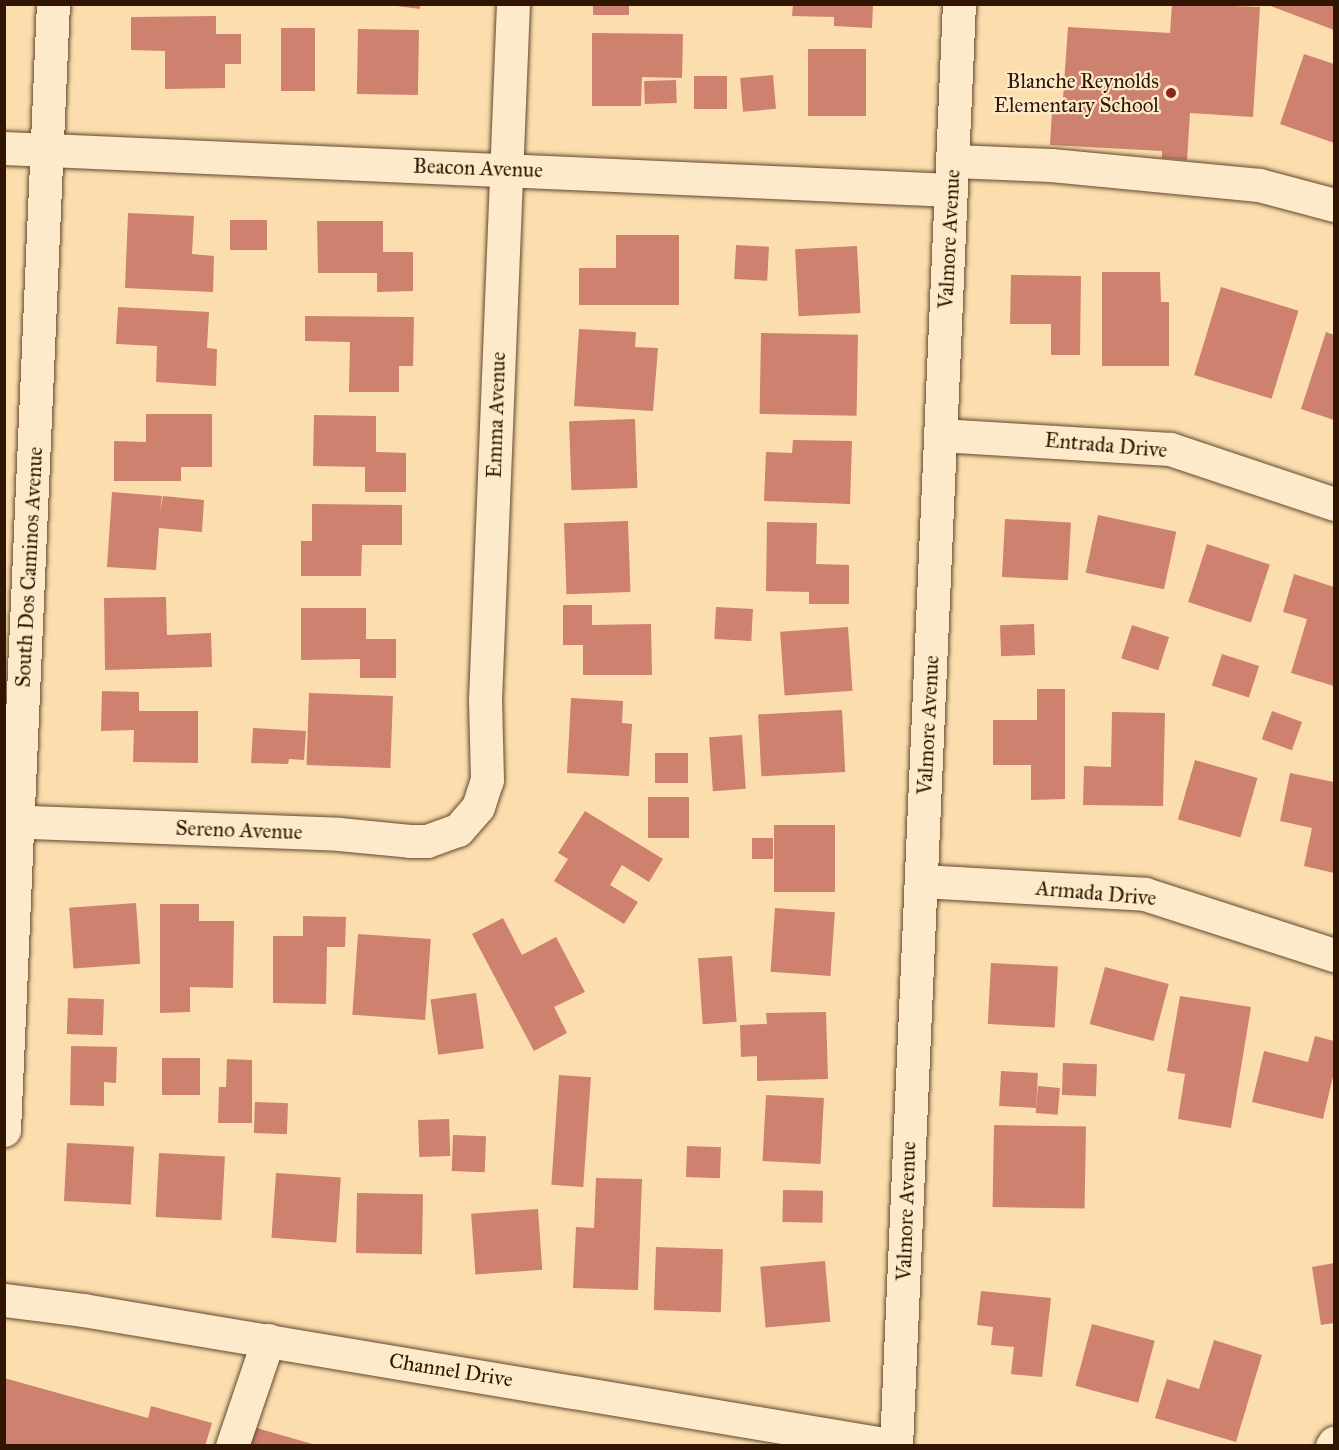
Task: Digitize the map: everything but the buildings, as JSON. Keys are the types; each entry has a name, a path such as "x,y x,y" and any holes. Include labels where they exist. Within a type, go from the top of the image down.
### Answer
{"street":[{"name":"South Dos Caminos Avenue","path":"4,1130 11,821 53,4"},
{"name":"Emma Avenue","path":"468,820 478,807 487,780 484,700 513,4"},
{"name":"Valmore Avenue","path":"880,1444 921,881 959,4"},
{"name":"Beacon Avenue","path":"4,148 506,170 952,176 1052,165 1259,185 1335,206"},
{"name":"Entrada Drive","path":"940,435 1170,449 1335,504"},
{"name":"Sereno Avenue","path":"11,821 339,834 410,841 441,837 468,820"},
{"name":"Armada Drive","path":"921,881 1145,894 1335,955"},
{"name":"Channel Drive","path":"4,1300 268,1340 880,1444"},
{"path":"232,1446 268,1340"}],"place":[{"name":"Blanche Reynolds Elementary School","path":"1171,93"}]}
